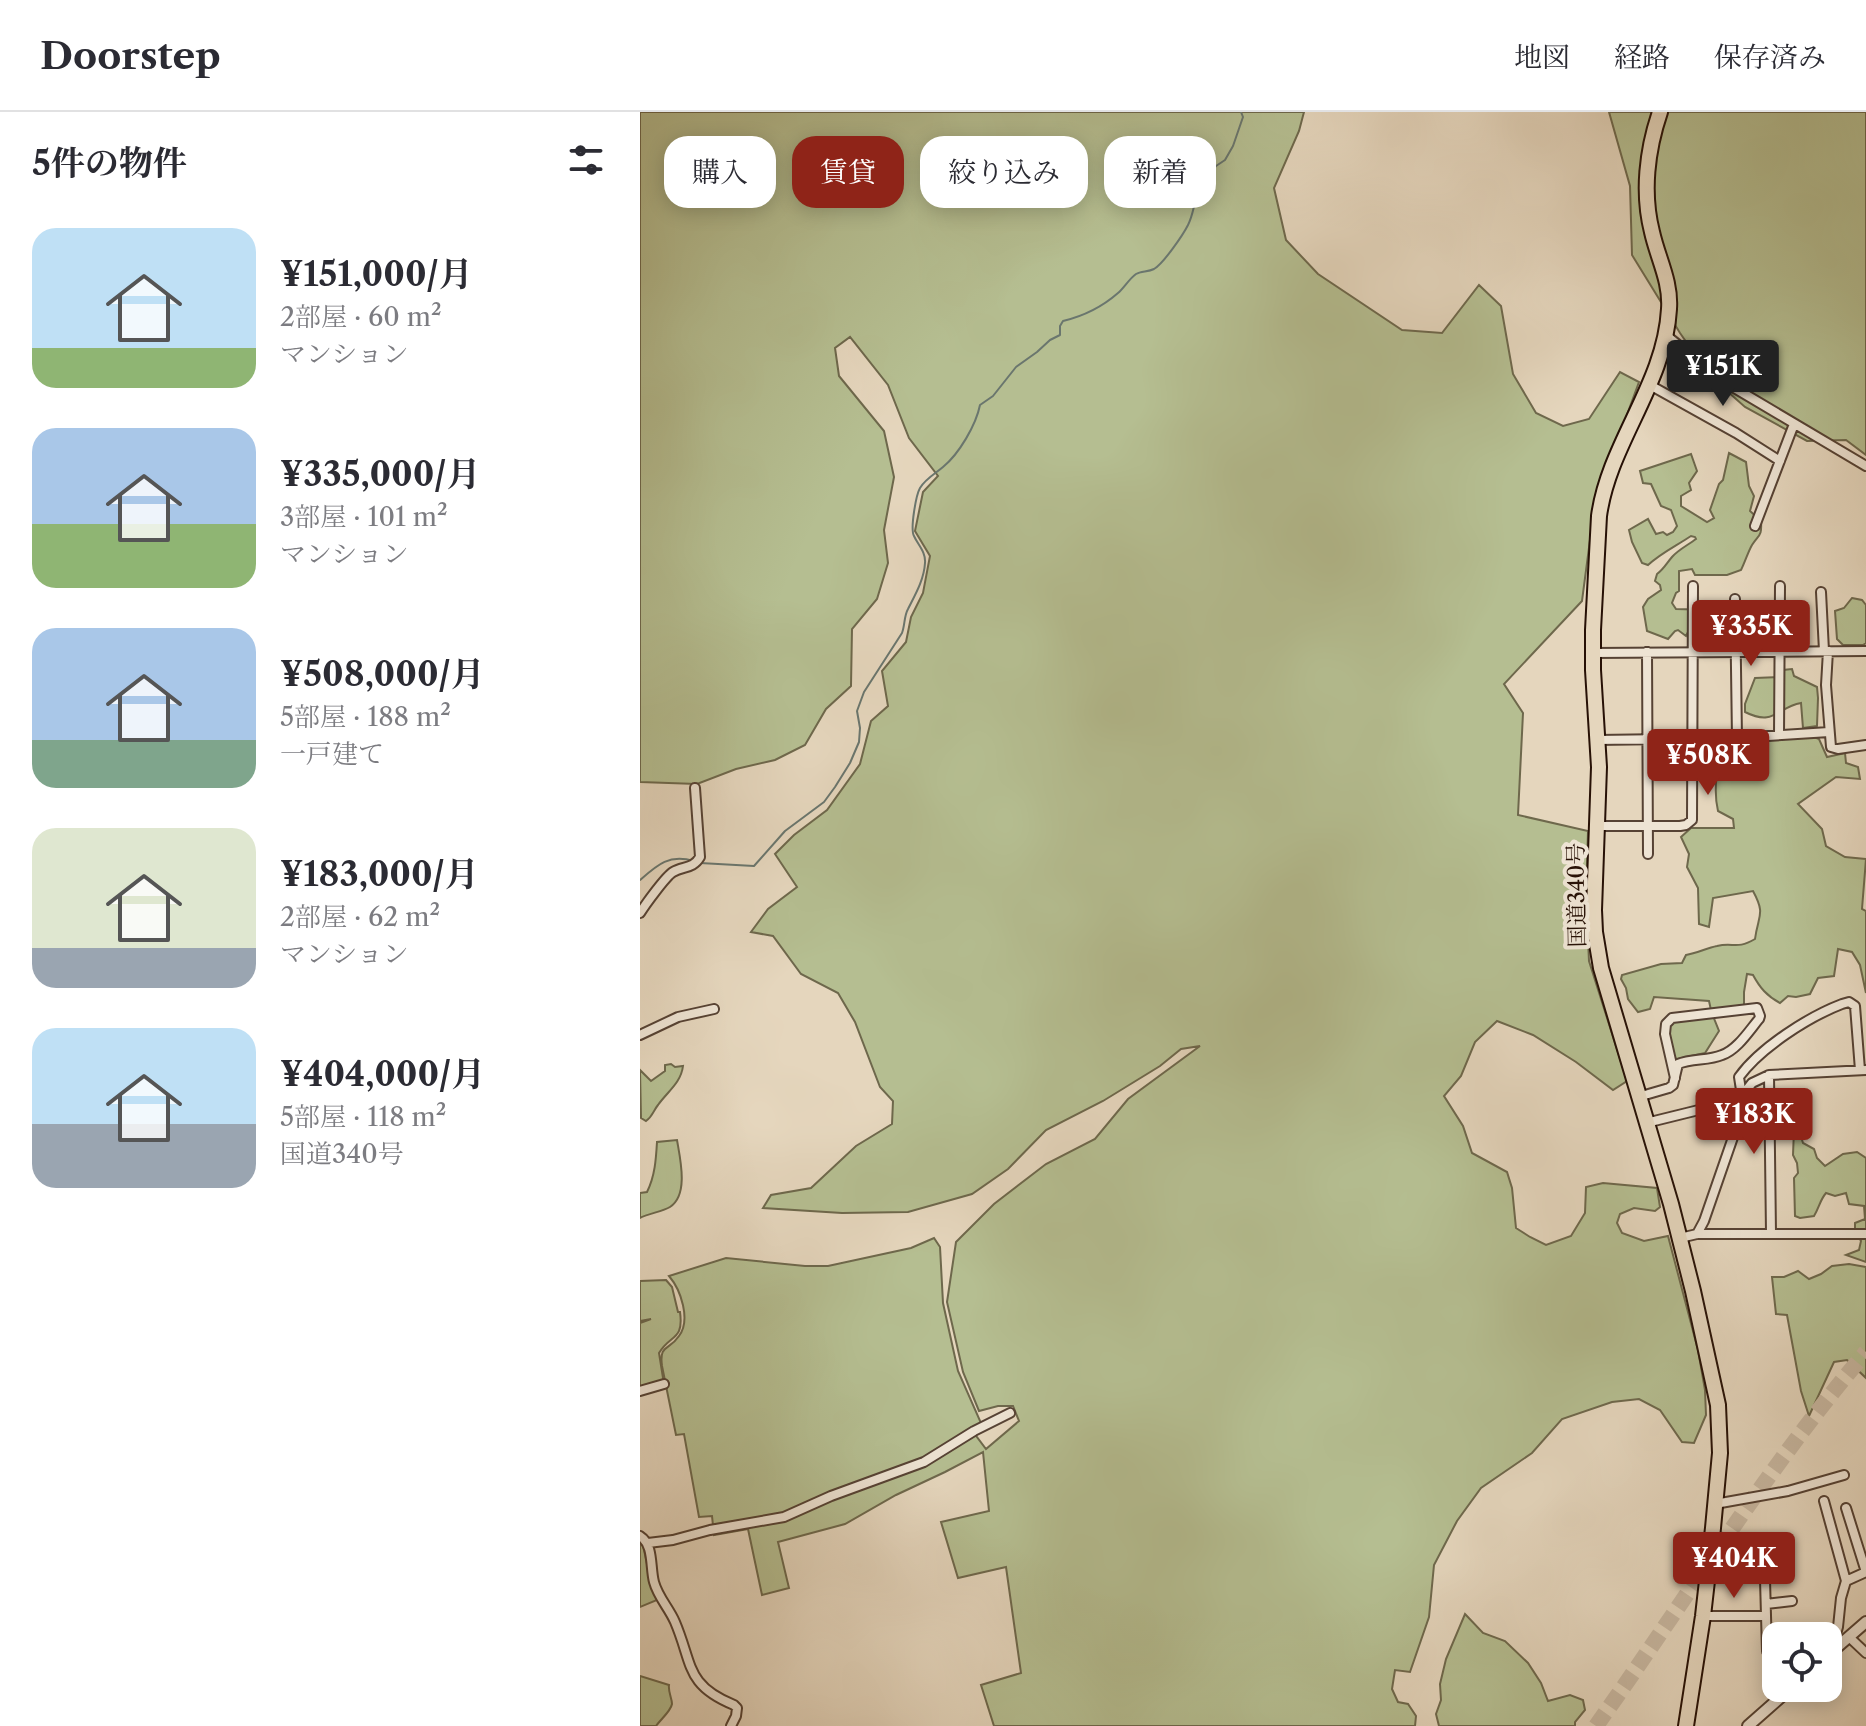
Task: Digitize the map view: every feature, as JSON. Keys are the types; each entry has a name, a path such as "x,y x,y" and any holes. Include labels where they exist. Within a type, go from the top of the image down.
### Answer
{"highway":[{"name":"国道340号","path":"1660,112 1649,147 1647,193 1652,233 1669,291 1666,335 1607,478 1601,498 1597,537 1593,653 1599,779 1594,910 1605,983 1680,1238 1718,1405 1720,1453 1715,1504 1703,1616 1686,1726"}],"street":[{"path":"1666,335 1721,380 1866,466"},
{"path":"1648,384 1780,461"},
{"path":"1755,526 1794,424"},
{"path":"1597,826 1686,825 1692,820 1693,586"},
{"path":"1779,735 1780,586"},
{"path":"1821,592 1831,747 1866,745"},
{"path":"1735,599 1737,738"},
{"path":"1593,653 1866,651"},
{"path":"1647,652 1648,854"},
{"path":"1597,740 1737,738 1829,732"},
{"path":"640,913 668,875 693,866 700,857 695,788"},
{"path":"1697,1234 1737,1126 1745,1092 1752,1083 1769,1075 1863,1070 1855,1006 1849,1002 1842,1004 1792,1031 1756,1058 1739,1077 1741,1090 1745,1092"},
{"path":"1638,1097 1673,1085 1675,1078 1678,1064 1720,1056 1732,1049 1759,1019 1757,1008 1672,1018 1666,1024 1665,1034 1675,1078"},
{"path":"640,1035 678,1017 714,1009"},
{"path":"1769,1075 1771,1233"},
{"path":"1646,1123 1723,1104 1737,1126"},
{"path":"1680,1238 1697,1234 1866,1234"},
{"path":"640,1391 664,1384"},
{"path":"731,1726 737,1708 702,1687 690,1669 678,1628 655,1583 644,1540 673,1540 784,1517 924,1462 1010,1413"},
{"path":"1715,1504 1788,1491 1844,1475"},
{"path":"1824,1501 1846,1581 1839,1622"},
{"path":"1846,1508 1866,1572 1846,1581"},
{"path":"1764,1544 1766,1622"},
{"path":"1766,1604 1792,1601"},
{"path":"1703,1616 1766,1616"},
{"path":"1842,1643 1866,1622"},
{"path":"1849,1637 1866,1653"},
{"path":"1748,1726 1775,1702"}],"green space":[{"path":"640,112 1304,112 1274,188 1286,240 1318,274 1402,330 1442,333 1479,285 1501,306 1513,374 1536,413 1563,426 1589,419 1620,372 1639,382 1595,502 1582,601 1504,684 1523,713 1518,815 1588,831 1586,895 1589,961 1627,1081 1613,1090 1533,1035 1497,1021 1475,1042 1461,1076 1444,1096 1463,1126 1472,1153 1507,1172 1516,1228 1546,1245 1571,1236 1585,1213 1586,1187 1603,1183 1657,1188 1660,1207 1655,1211 1634,1208 1620,1214 1617,1223 1622,1233 1644,1241 1668,1236 1698,1350 1705,1390 1706,1415 1694,1443 1682,1442 1660,1410 1639,1399 1612,1402 1562,1419 1532,1453 1481,1488 1457,1521 1434,1565 1429,1617 1410,1672 1395,1670 1392,1689 1398,1702 1408,1704 1416,1716 1415,1726 994,1726 981,1685 1021,1673 1006,1567 958,1578 941,1522 989,1511 983,1452 845,1524 778,1542 789,1588 762,1595 748,1529 714,1535 712,1516 699,1517 684,1434 676,1435 661,1359 663,1351 679,1336 684,1322 681,1297 669,1276 726,1258 828,1266 911,1248 934,1238 940,1247 943,1303 958,1371 981,1423 971,1429 986,1449 1019,1421 1013,1406 979,1411 963,1372 947,1302 956,1242 994,1204 1046,1164 1095,1139 1128,1099 1200,1046 1181,1049 1160,1066 1103,1101 1046,1130 1008,1169 972,1194 908,1212 842,1213 763,1208 771,1195 811,1188 856,1146 892,1124 893,1101 880,1087 855,1022 838,993 801,974 773,936 751,932 768,909 797,887 775,854 827,810 860,764 871,721 888,706 882,671 906,642 911,617 923,593 930,556 915,531 923,492 938,476 909,438 888,385 850,337 835,348 839,376 884,431 894,477 884,530 888,563 877,599 852,629 851,686 826,709 805,745 775,760 736,769 697,784 640,782"},
{"path":"1609,112 1866,112 1866,455 1846,440 1807,441 1745,407 1710,376 1632,255 1630,186"},
{"path":"1729,453 1746,462 1749,486 1754,496 1750,511 1761,521 1761,530 1741,570 1727,575 1695,575 1692,569 1679,571 1679,591 1672,603 1676,609 1713,610 1714,620 1729,621 1730,645 1724,648 1697,647 1689,630 1686,636 1675,631 1668,639 1647,631 1643,607 1661,590 1655,581 1657,574 1674,554 1695,537 1691,536 1648,565 1642,563 1629,530 1648,519 1656,534 1673,532 1677,526 1671,510 1661,506 1651,484 1643,483 1640,471 1691,454 1697,471 1689,483 1691,490 1681,496 1681,506 1707,522 1714,518 1710,510 1723,480"},
{"path":"1852,598 1862,600 1866,605 1866,643 1863,645 1843,645 1837,639 1835,611 1844,608"},
{"path":"1792,669 1794,676 1817,687 1817,726 1803,728 1801,703 1770,717 1745,712 1755,678 1783,677 1783,670"},
{"path":"1819,739 1827,757 1845,753 1846,763 1858,767 1860,779 1836,777 1798,804 1822,829 1826,846 1845,857 1866,859 1862,909 1866,911 1866,993 1860,965 1852,952 1838,949 1834,976 1818,978 1810,994 1788,996 1780,1003 1764,991 1753,975 1747,974 1744,1005 1711,1010 1709,1001 1654,997 1650,1009 1638,1012 1628,999 1622,975 1661,964 1682,963 1686,955 1755,939 1760,910 1753,891 1713,898 1709,927 1699,924 1698,888 1687,867 1689,854 1681,837 1691,828 1734,828 1733,819 1718,811 1717,803 1716,777 1724,743"},
{"path":"1713,1016 1719,1031 1705,1053 1674,1058 1670,1024 1675,1020"},
{"path":"665,1065 683,1066 680,1077 646,1121 641,1118 640,1070 651,1081 665,1071"},
{"path":"1794,1130 1799,1130 1803,1143 1814,1149 1825,1166 1843,1154 1857,1152 1866,1158 1866,1262 1846,1255 1859,1250 1861,1241 1855,1223 1865,1219 1864,1206 1849,1204 1846,1193 1835,1196 1826,1193 1814,1216 1795,1216 1794,1178 1798,1173 1793,1155"},
{"path":"677,1140 682,1176 680,1194 670,1207 640,1218 640,1193 647,1192 652,1180 657,1142"},
{"path":"1849,1264 1866,1267 1866,1378 1847,1360 1834,1362 1809,1416 1801,1391 1787,1315 1776,1314 1772,1277 1784,1277 1798,1271 1809,1279 1832,1266"},
{"path":"666,1280 672,1287 680,1312 680,1328 659,1353 664,1384 640,1391 640,1323 651,1319 640,1321 640,1281"},
{"path":"640,1543 657,1600 640,1607"},
{"path":"1465,1614 1483,1633 1505,1641 1528,1663 1548,1701 1570,1695 1583,1700 1585,1710 1575,1726 1439,1726 1436,1714 1441,1700 1440,1684 1446,1659"},
{"path":"640,1676 669,1685 671,1707 656,1726 640,1726"}],"waterway":[{"path":"700,863 754,866 785,831 824,802 835,787 859,742 857,711 864,692 902,633 907,612 923,575 924,555 913,527 920,488 961,447 980,405 993,396 1016,367 1060,335 1063,321 1099,307 1136,274 1154,269 1162,261 1188,225 1196,189 1225,160 1233,146 1243,117 1241,112"},
{"path":"640,880 664,862 678,859 694,861"}],"tunnel":[{"path":"1596,1726 1760,1489 1866,1352"}]}
